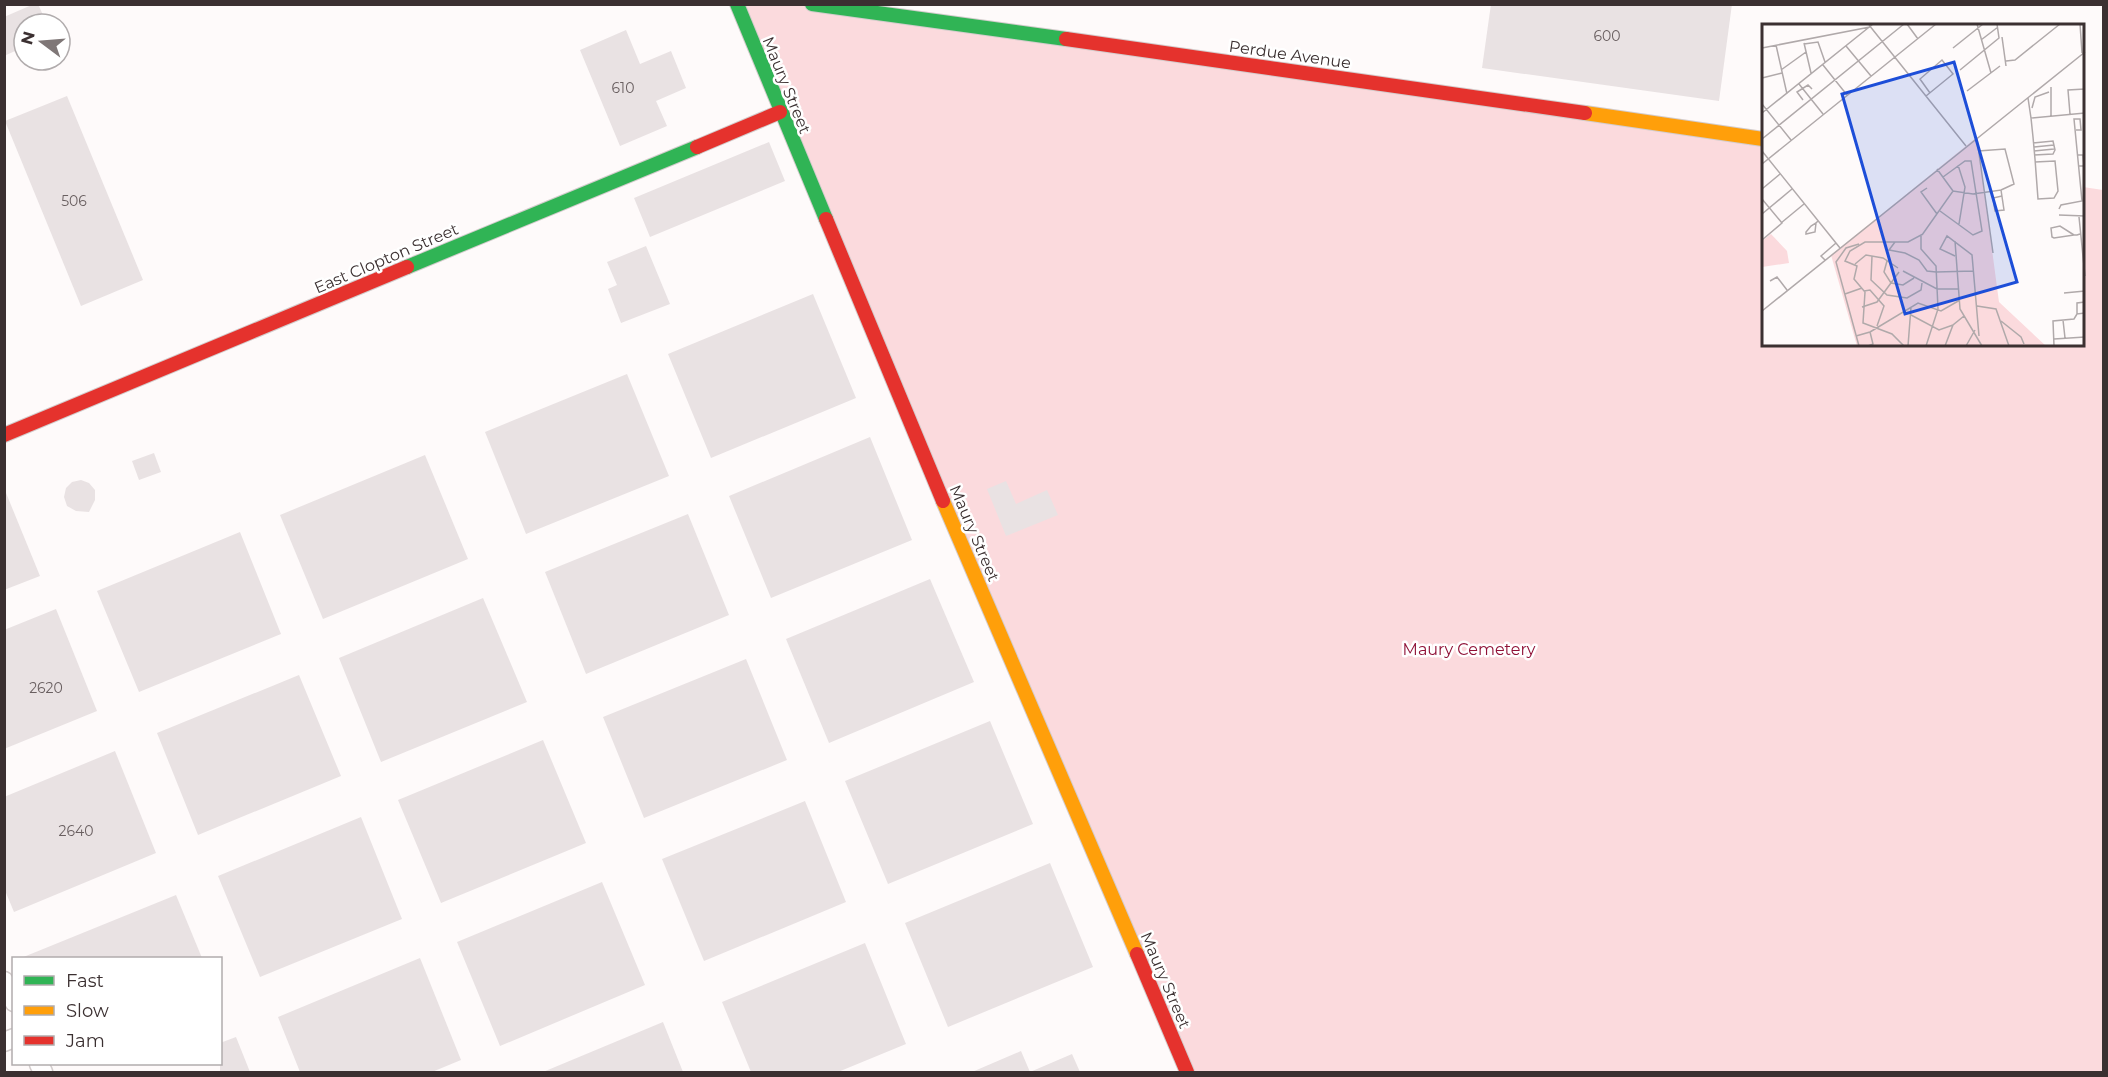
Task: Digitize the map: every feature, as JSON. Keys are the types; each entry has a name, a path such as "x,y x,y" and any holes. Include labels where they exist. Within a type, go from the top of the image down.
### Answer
{"street":[{"name":"Maury Street","path":"737,4 904,410 1187,1072"},
{"name":"Perdue Avenue","path":"812,4 1762,139"},
{"name":"East Clopton Street","path":"4,435 780,112"},
{"path":"4,981 12,998"}],"green space":[{"name":"Maury Cemetery","path":"737,5 864,5 1762,139 1762,346 2084,346 2084,187 2103,190 2103,1072 1189,1072"}],"building":[{"path":"38,4 42,12 16,12"},
{"path":"1491,4 1732,4 1719,101 1482,68"},
{"path":"12,14 12,52 4,56 4,17"},
{"path":"626,30 640,64 671,51 686,88 656,101 667,126 620,146 580,50"},
{"path":"67,96 143,280 81,306 5,121"},
{"path":"769,142 785,181 650,237 634,198"},
{"path":"646,246 670,304 621,323 608,289 617,285 607,262"},
{"path":"813,294 856,398 711,458 668,354"},
{"path":"627,374 669,476 526,534 485,432"},
{"path":"870,437 912,540 771,598 729,496"},
{"path":"154,453 161,472 139,480 132,461"},
{"path":"425,455 468,559 323,619 280,515"},
{"path":"81,480 89,483 95,490 95,500 89,512 76,511 67,506 64,497 66,488 72,482"},
{"path":"1006,481 1016,504 1047,490 1058,515 1006,536 987,489"},
{"path":"4,488 40,576 4,590"},
{"path":"688,514 729,615 586,674 545,572"},
{"path":"240,532 281,634 139,692 97,591"},
{"path":"930,579 974,682 829,743 786,639"},
{"path":"483,598 527,702 381,762 339,658"},
{"path":"56,609 97,711 4,749 4,630"},
{"path":"746,659 787,760 644,818 603,717"},
{"path":"299,675 341,776 198,835 157,733"},
{"path":"990,721 1033,824 888,884 845,781"},
{"path":"543,740 586,843 441,903 398,800"},
{"path":"115,751 156,853 14,912 4,888 4,797"},
{"path":"805,801 846,902 704,961 662,859"},
{"path":"361,817 402,919 260,977 218,876"},
{"path":"1050,863 1093,967 948,1027 905,923"},
{"path":"602,882 645,985 500,1046 457,942"},
{"path":"176,895 202,957 23,957"},
{"path":"865,943 906,1044 838,1072 751,1072 722,1002"},
{"path":"420,958 461,1060 432,1072 300,1072 278,1017"},
{"path":"663,1022 683,1072 543,1072"},
{"path":"236,1037 250,1072 220,1072 222,1042"},
{"path":"1021,1051 1030,1072 972,1072"},
{"path":"1072,1054 1080,1072 1030,1072"}],"traffic: fast":[{"path":"737,4 826,219"},
{"path":"812,4 1066,39"},
{"path":"407,267 697,147"}],"traffic: slow":[{"path":"1585,113 1762,139"},
{"path":"943,501 1137,954"}],"traffic: jam":[{"path":"1066,39 1585,113"},
{"path":"697,147 780,112"},
{"path":"826,219 943,501"},
{"path":"4,435 407,267"},
{"path":"1137,954 1187,1072"}]}
